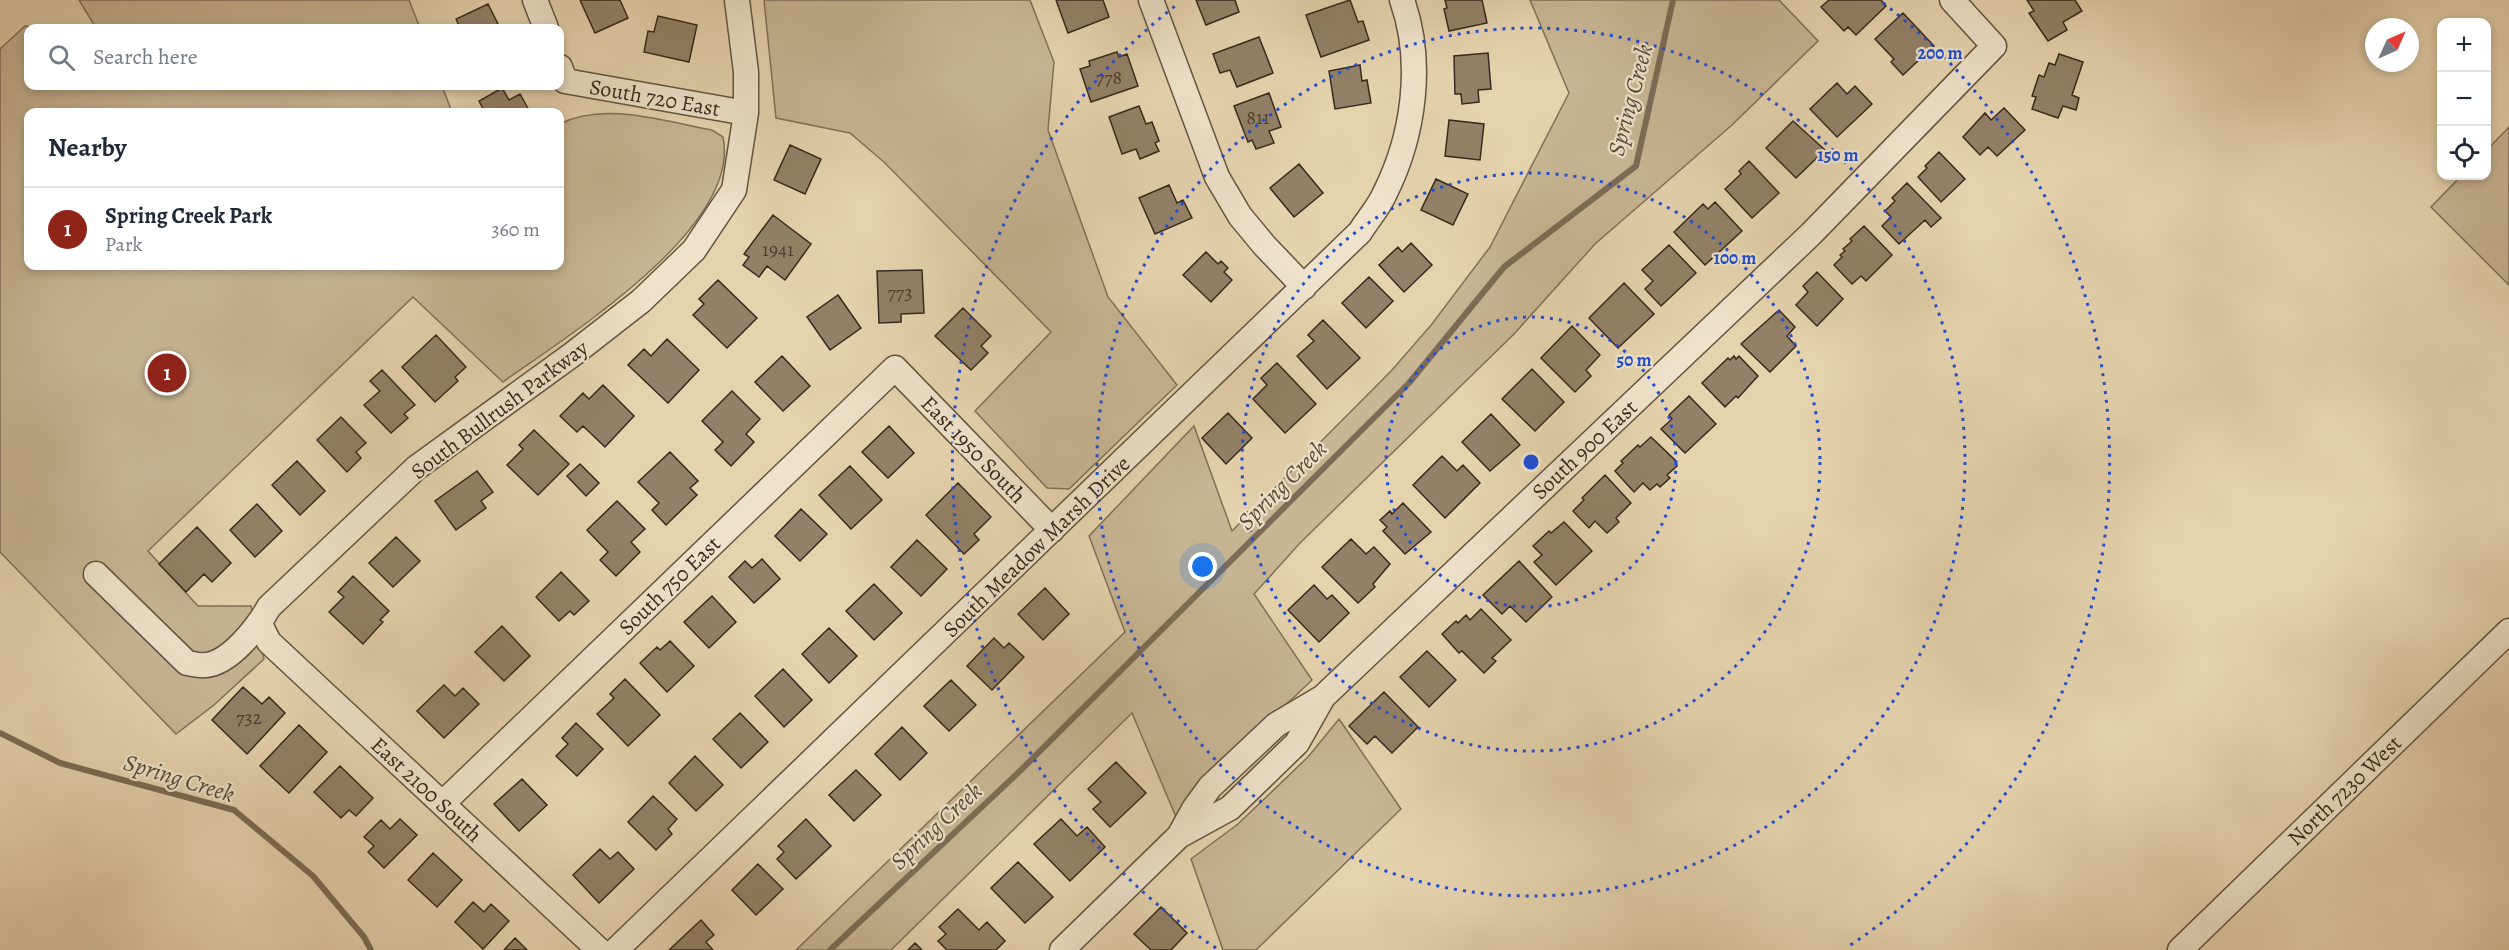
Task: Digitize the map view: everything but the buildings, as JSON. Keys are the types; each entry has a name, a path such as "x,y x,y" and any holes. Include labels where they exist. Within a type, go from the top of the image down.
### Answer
{"street":[{"path":"535,0 544,24"},
{"path":"737,0 746,72 746,113"},
{"path":"1151,0 1217,177 1240,216 1304,287"},
{"name":"South Meadow Marsh Drive","path":"616,950 1360,232 1385,195 1403,150 1411,112 1415,64 1407,13 1402,0"},
{"name":"South 900 East","path":"1062,950 1179,836 1230,808 1262,777 1297,743 1323,697 1811,234 1994,46 1952,0"},
{"name":"South 720 East","path":"564,74 746,113"},
{"name":"South Bullrush Parkway","path":"96,574 187,663 205,666 222,661 260,624 269,607 416,468 573,354 641,301 694,250 734,190 746,113"},
{"name":"East 1950 South","path":"895,368 1052,530"},
{"name":"South 750 East","path":"443,803 895,368"},
{"name":"East 2100 South","path":"260,624 269,642 599,950"},
{"name":"North 7230 West","path":"2180,950 2509,631"}],"shaded area":[{"path":"79,0 409,0 418,24 94,24"},
{"path":"764,0 1030,0 1054,62 1048,130 1108,297 1177,385 1069,489 1047,488 975,411 1051,332 885,163 850,133 776,118"},
{"path":"1530,0 1779,0 1818,41 1732,125 1595,244 1514,334 1300,543 1254,594 1312,680 1194,792 1176,817 1132,713 891,950 796,950 1125,632 1089,536 1194,426 1232,531 1392,370 1432,324 1490,247 1569,93"},
{"path":"24,27 24,90 444,90 450,108 24,108 24,270 564,270 564,122 596,114 635,115 712,130 723,137 722,172 706,207 679,242 644,276 606,308 503,382 413,297 148,551 198,606 251,606 264,659 214,705 176,734 0,552 0,49"},
{"path":"2509,127 2509,285 2431,207 2457,180 2491,180 2491,146"},
{"path":"1339,719 1401,809 1256,950 1223,950 1191,859 1238,824 1308,757"}],"waterway":[{"name":"Spring Creek","path":"830,950 1022,769 1409,383 1504,267 1636,166 1673,0"},
{"name":"Spring Creek","path":"0,733 60,763 234,810 313,876 364,937 371,950"}],"place":[{"name":"Spring Creek Park","path":"167,373"}]}
